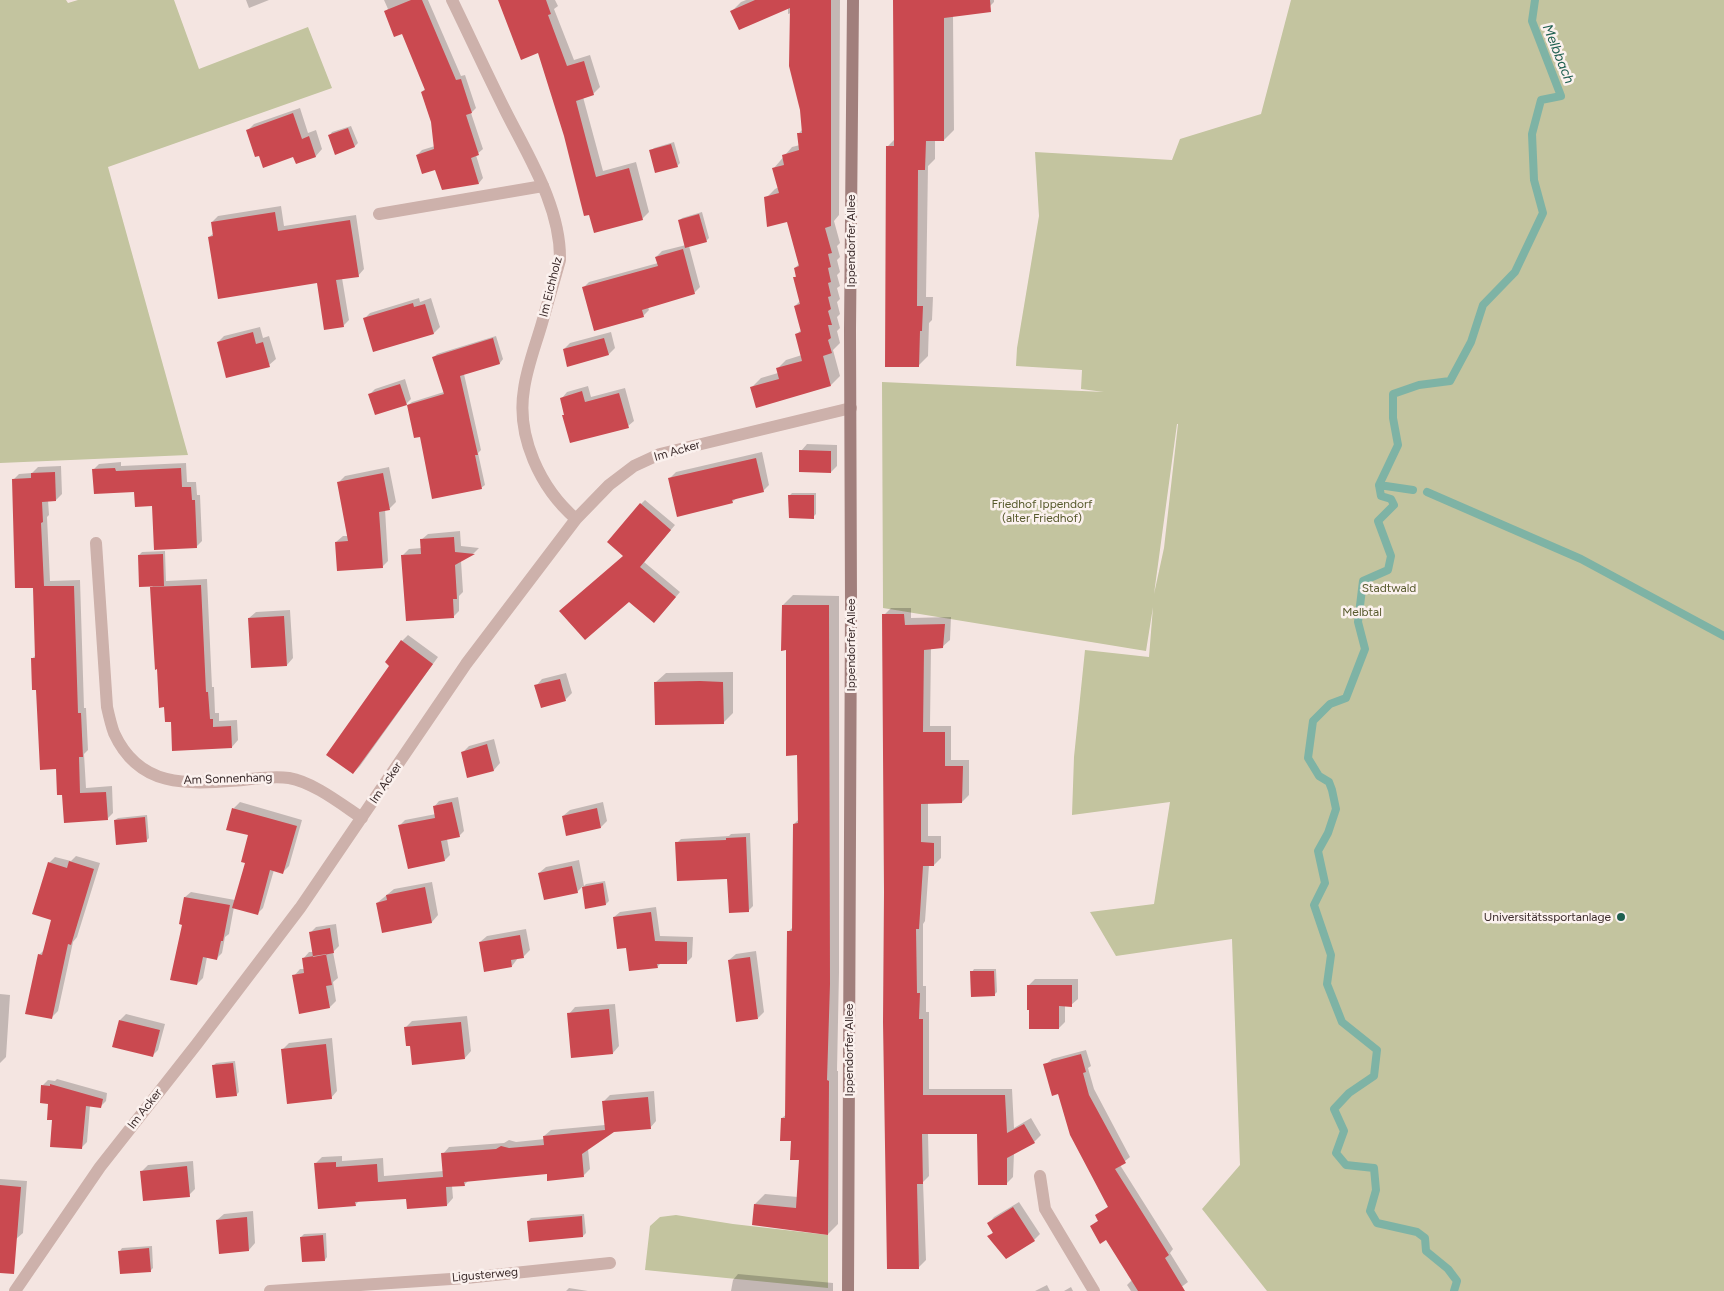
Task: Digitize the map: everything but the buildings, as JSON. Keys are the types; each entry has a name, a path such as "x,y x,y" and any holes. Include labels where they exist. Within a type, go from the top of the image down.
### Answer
{"street":[{"name":"Im Eichholz","path":"452,0 543,186 555,222 560,244 560,260 524,389 523,414 526,433 541,476 552,494 576,519"},
{"name":"Ippendorfer Allee","path":"848,1291 853,0"},
{"path":"379,214 543,186"},
{"name":"Im Acker","path":"15,1291 100,1167 300,908 466,664 576,519 609,485 634,466 660,454 851,408"},
{"name":"Am Sonnenhang","path":"96,543 107,707 113,731 128,755 151,774 183,782 271,777 289,778 320,791 362,818"},
{"path":"1040,1176 1045,1209 1094,1291"},
{"name":"Ligusterweg","path":"270,1291 466,1278 610,1264"}],"green space":[{"path":"0,0 66,0 68,3 78,0 174,0 199,69 308,27 332,88 108,167 188,455 0,463"},
{"name":"Stadtwald","path":"1291,0 1724,0 1724,1291 1267,1291 1202,1209 1240,1165 1232,939 1116,956 1090,912 1154,904 1170,802 1072,815 1074,757 1085,650 1149,657 1153,607 1146,651 883,608 882,382 1104,392 1081,389 1082,370 1016,366 1017,348 1039,216 1035,152 1172,160 1180,139 1261,114","holes":["1178,424 1164,548 1154,594"]},
{"path":"676,1215 828,1235 828,1288 645,1270 650,1226 660,1217"}],"waterway":[{"name":"Melbbach","path":"1454,1291 1457,1281 1448,1269 1426,1251 1425,1238 1417,1232 1377,1223 1370,1211 1376,1190 1374,1168 1346,1165 1336,1153 1344,1131 1334,1109 1349,1093 1374,1076 1377,1050 1342,1022 1327,984 1331,955 1314,905 1325,883 1318,851 1328,833 1336,809 1329,782 1319,776 1308,758 1313,721 1330,704 1346,698 1365,649 1358,622 1363,581 1388,570 1391,556 1378,521 1394,505 1391,499 1381,496 1379,485 1398,445 1393,418 1393,394 1419,385 1450,381 1471,342 1483,305 1515,272 1543,213 1534,180 1532,134 1541,100 1561,96 1532,21 1535,0"},
{"path":"1379,485 1413,490"},
{"path":"1427,492 1581,559 1724,636"}],"place":[{"name":"Universitätssportanlage","path":"1621,917"}],"park label":[{"name":"Friedhof Ippendorf (alter Friedhof)","path":"1042,511"},
{"name":"Melbtal","path":"1362,612"}]}
